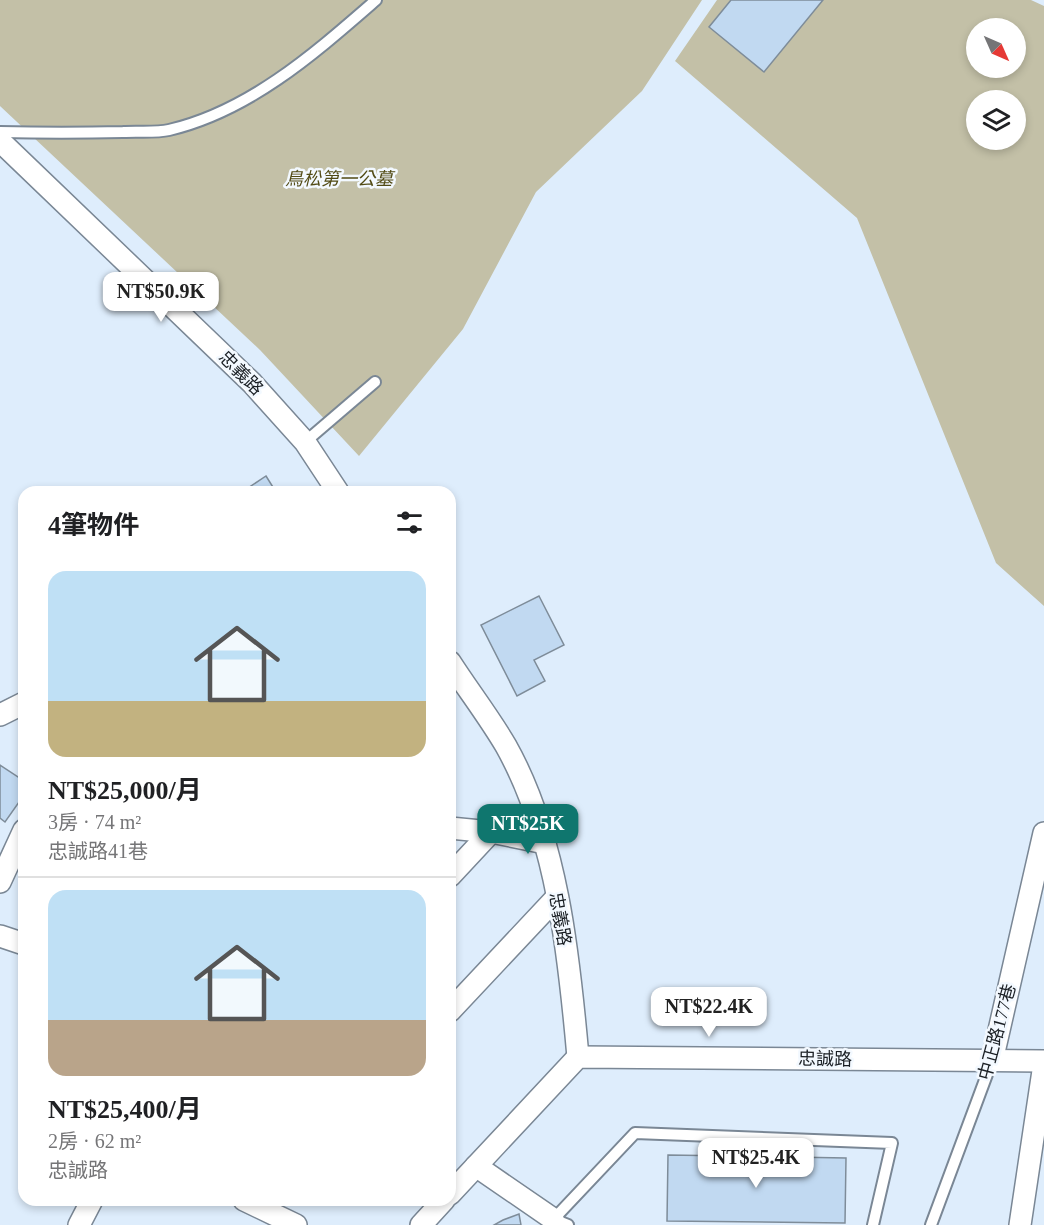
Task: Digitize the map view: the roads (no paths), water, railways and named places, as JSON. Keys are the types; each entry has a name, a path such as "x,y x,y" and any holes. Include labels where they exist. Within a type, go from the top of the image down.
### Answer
{"street":[{"name":"忠義路","path":"0,141 252,383 306,442 334,486"},
{"name":"忠義路","path":"456,671 506,747 545,843 572,982 578,1057"},
{"path":"0,715 18,706"},
{"path":"456,829 491,832 545,843"},
{"path":"456,870 491,832"},
{"name":"中正路177巷","path":"992,1060 1044,833"},
{"path":"0,882 18,843"},
{"path":"456,1005 557,897"},
{"path":"0,936 18,942"},
{"path":"456,1185 578,1057"},
{"name":"忠誠路","path":"578,1057 1044,1062"},
{"path":"1020,1225 1044,1062"},
{"path":"476,1166 556,1223"},
{"path":"79,1225 89,1206"},
{"path":"269,1206 296,1225"},
{"path":"422,1225 435,1206"}],"lane":[{"path":"0,132 78,134 167,130 200,120 265,88 308,59 376,0"},
{"path":"306,442 375,382"},
{"name":"中正路177巷","path":"931,1225 992,1060"},
{"path":"556,1223 635,1133 892,1143 873,1225"}],"park label":[{"name":"鳥松第一公墓","path":"339,179"}]}
